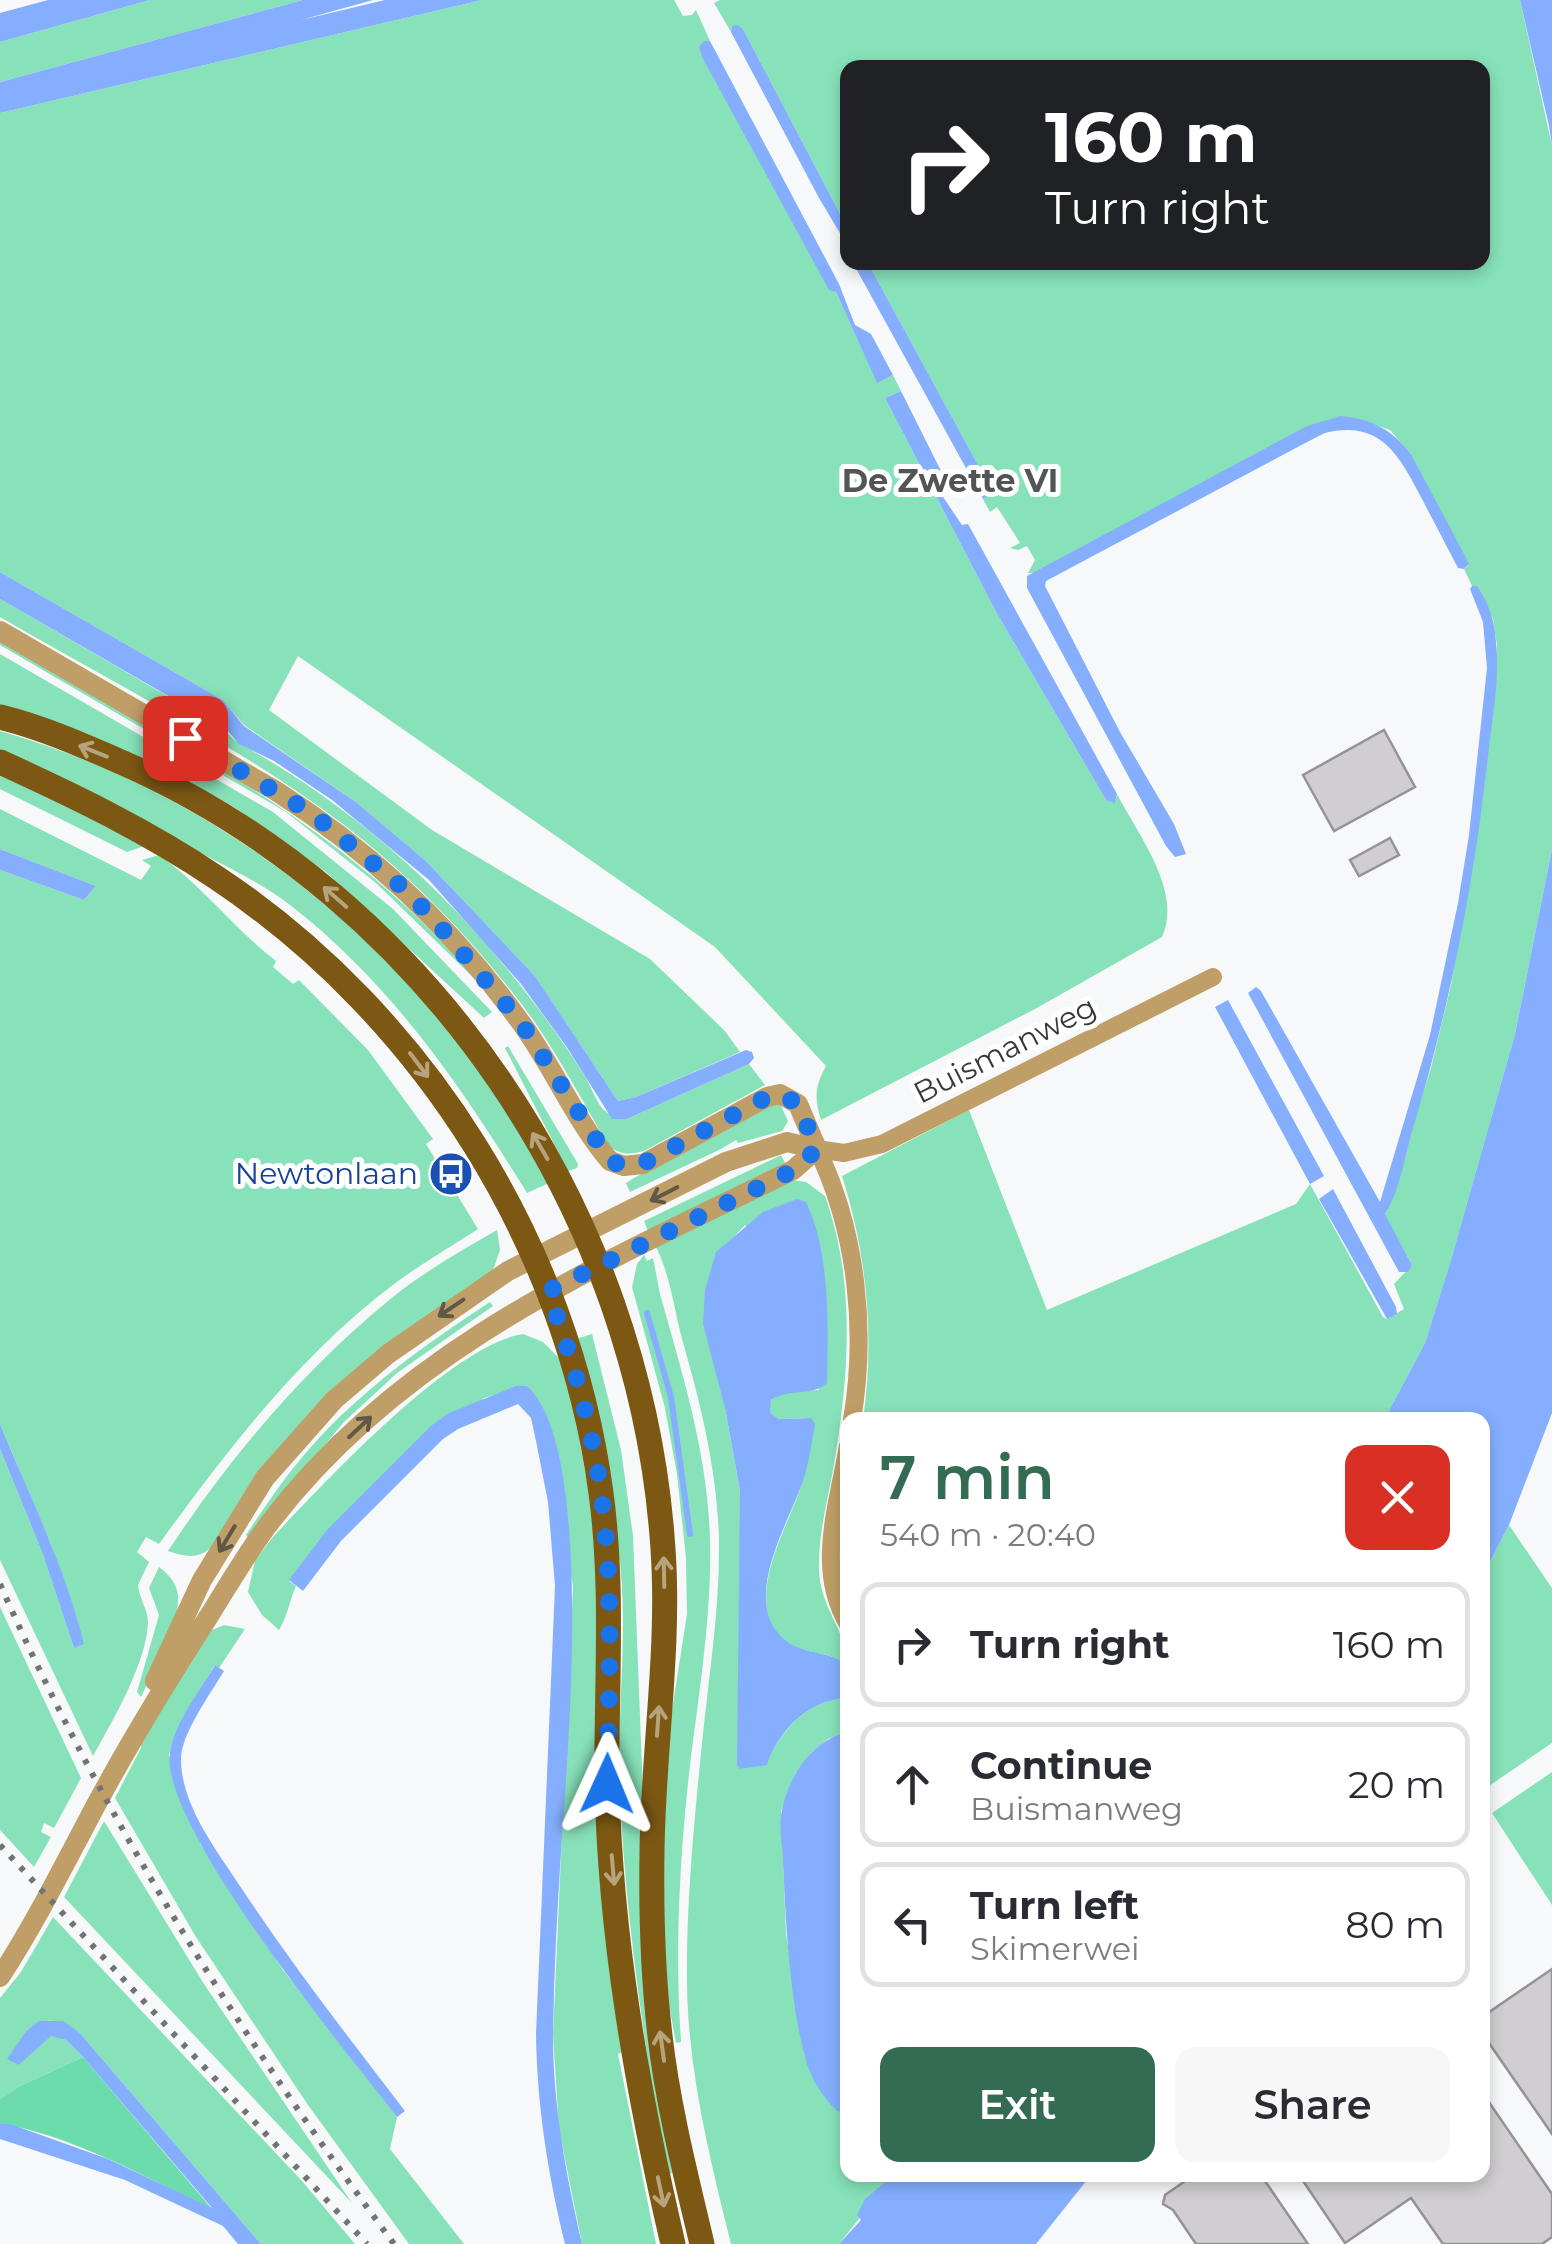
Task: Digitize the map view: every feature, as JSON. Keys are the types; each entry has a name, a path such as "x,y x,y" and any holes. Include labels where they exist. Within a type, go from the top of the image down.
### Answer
{"main road":[{"path":"0,717 96,752 212,808 309,875 380,936 454,1016 516,1104 563,1185 599,1265 622,1332 644,1415 658,1502 664,1612 653,1793 653,1927 660,2038 702,2244"},
{"path":"0,762 76,796 180,854 259,908 320,958 372,1010 440,1092 501,1188 534,1258 570,1352 601,1490 609,1616 607,1784 620,1948 642,2092 673,2244"}],"street":[{"path":"0,631 276,790 320,820 401,886 464,951 520,1021 602,1151 616,1165 642,1164 767,1097 780,1094 798,1104 840,1207 854,1278 858,1342 853,1412"},
{"name":"Buismanweg","path":"534,1258 726,1162 766,1147 787,1142 844,1153 882,1144 1213,977"},
{"path":"0,1977 38,1915 132,1738 251,1550 291,1496 355,1430 443,1356 548,1291 794,1170 817,1149"},
{"path":"132,1738 195,1593 249,1500 281,1458 334,1400 388,1354 458,1303 534,1258"},
{"path":"840,1498 830,1564 840,1606"}],"green space":[{"path":"150,0 303,0 0,82 0,42"},
{"path":"482,0 674,0 683,16 696,10 710,41 704,41 836,292 877,382 893,375 901,391 885,398 996,612 1106,800 1116,800 1117,794 1163,882 1167,919 1162,937 1035,1009 821,1120 817,1092 826,1066 715,947 298,656 269,710 432,830 650,959 725,1031 740,1052 618,1101 535,976 426,861 356,802 244,725 223,700 0,572 0,113"},
{"path":"1520,0 1552,146 1552,849 1515,1034 1450,1263 1425,1343 1388,1412 864,1412 868,1358 866,1296 858,1236 842,1176 969,1110 1047,1310 1296,1204 1310,1184 1383,1317 1387,1319 1404,1309 1394,1284 1412,1265 1385,1215 1431,1068 1451,985 1483,798 1497,645 1493,619 1477,586 1472,586 1464,569 1468,566 1411,454 1390,430 1356,418 1036,573 1028,573 1035,560 1027,546 1010,548 1020,543 997,507 990,512 983,499 990,493 989,485 872,270 1490,270 1490,60 840,60 840,214 743,29 732,26 731,32 714,3"},
{"path":"0,599 183,705 210,715 236,741 288,772 370,831 444,899 511,974 560,1038 607,1112 627,1119 749,1064 765,1085 644,1151 625,1153 612,1148 514,994 446,916 396,868 344,825 262,768 0,617"},
{"path":"0,642 193,752 254,790 314,831 371,876 426,925 477,981 376,883 286,812"},
{"path":"0,654 273,812 393,909 492,1012 484,1018 326,872 234,807 90,735 0,705"},
{"path":"0,731 72,755 141,785 269,861 328,907 434,1013 490,1085 549,1183 527,1193 422,1038 360,968 290,905 109,801 0,751"},
{"path":"0,776 40,792 144,846 127,852 0,789"},
{"path":"0,809 141,880 151,866 142,860 159,855 190,880 276,961 273,967 293,984 299,980 368,1050 433,1139 426,1144 478,1229 360,1311 267,1405 159,1544 146,1537 137,1552 149,1562 138,1585 148,1618 146,1639 127,1691 93,1756 0,1560 0,1449 42,1552 74,1648 78,1622 51,1544 0,1424 0,870 84,900 96,886 0,849"},
{"path":"508,1046 577,1168 568,1171 505,1048"},
{"path":"780,1104 788,1121 782,1131 738,1143 736,1140 630,1192 626,1183 634,1178 771,1105"},
{"path":"781,1155 785,1163 649,1234 644,1221"},
{"path":"792,1180 806,1182 825,1196 842,1262 846,1363 819,1557 820,1584 840,1634 840,1660 794,1646 778,1634 769,1617 768,1578 803,1480 811,1418 779,1419 769,1413 771,1400 784,1392 819,1390 745,1225 732,1239 725,1408 740,1491 740,1769 767,1764 796,1720 823,1703 840,1698 840,1735 812,1752 795,1774 781,1811 786,1933 804,2055 840,2112 840,2182 888,2182 839,2244 731,2244 708,2148 696,2082 687,1984 693,1833 718,1590 718,1513 702,1413 668,1279 655,1245"},
{"path":"497,1230 500,1250 493,1270 402,1337 214,1545 192,1556 168,1551 243,1448 329,1353 405,1288"},
{"path":"644,1255 647,1261 653,1258 693,1416 705,1477 710,1540 706,1631 682,1848 678,1944 681,2042 676,2043 664,1934 664,1817 670,1723 687,1614 686,1558 665,1408 632,1287 637,1264"},
{"path":"490,1302 493,1306 397,1373 343,1423 248,1538 246,1535 284,1479 330,1427 395,1369"},
{"path":"523,1334 543,1342 560,1359 593,1514 622,2052 618,2054 656,2244 582,2244 559,2129 553,2035 573,1586 541,1404 527,1386 484,1398 289,1581 296,1586 279,1630 262,1615 248,1592 255,1561 272,1538 390,1420 461,1363 494,1344"},
{"path":"592,1334 621,1450 633,1536 653,2052 672,2173 665,2175 626,1887 619,1761 623,1639 618,1548 576,1339"},
{"path":"1509,1525 1552,1588 1552,1743 1490,1785 1490,1562"},
{"path":"159,1567 175,1586 177,1611 164,1650 141,1697 137,1692 159,1615 149,1588"},
{"path":"0,1607 81,1778 54,1828 44,1823 41,1832 51,1837 34,1867 0,1830"},
{"path":"224,1625 245,1629 219,1668 214,1666 176,1733 169,1755 201,1845 283,1970 397,2117 390,2149 464,2244 409,2244 308,2105 196,1937 115,1798 141,1741 205,1633"},
{"path":"1552,1772 1552,1905 1492,1813"},
{"path":"104,1821 204,1984 352,2203 64,1897"},
{"path":"53,1917 302,2181 355,2244 261,2244 79,2032 65,2024 47,2021 27,2030 19,2065 51,2035 66,2040 83,2057 0,2099 0,1998 21,1972"},
{"path":"83,2057 212,2209 82,2148 0,2123 0,2099"}],"water":[{"path":"48,0 150,0 0,42 0,13"},
{"path":"303,0 373,0 301,20 385,0 482,0 0,113 0,82"},
{"path":"1520,0 1552,0 1552,146 1549,126"},
{"path":"732,26 743,29 840,214 840,233 731,32"},
{"path":"710,41 839,284 855,325 871,334 893,375 877,383 836,292 829,290 702,57 699,47"},
{"path":"857,270 872,270 989,485 991,493 983,499"},
{"path":"901,391 943,475 941,494 962,525 968,524 1117,794 1115,803 1106,800 996,612 885,398"},
{"path":"1341,416 1381,427 1411,454 1469,564 1464,569 1458,568 1396,455 1374,436 1344,430 1324,433 1046,581 1045,586 1120,732 1174,824 1186,854 1175,857 1027,588 1027,576 1307,426"},
{"path":"0,572 223,700 244,726 356,802 426,861 535,976 618,1101 746,1050 754,1058 749,1064 627,1119 612,1119 521,984 429,880 332,800 274,761 239,744 215,716 184,705 0,599"},
{"path":"1472,586 1477,586 1485,599 1494,627 1495,699 1458,947 1401,1176 1385,1214 1412,1265 1408,1272 1399,1272 1248,993 1256,987 1261,991 1380,1202 1430,1035 1469,835 1487,668 1483,622"},
{"path":"0,849 96,886 84,900 0,870"},
{"path":"1552,849 1552,1413 1509,1525 1490,1562 1490,1412 1388,1412 1425,1343 1515,1034"},
{"path":"1228,1000 1324,1176 1310,1184 1215,1007"},
{"path":"1333,1189 1396,1307 1397,1314 1387,1319 1319,1199"},
{"path":"797,1199 806,1202 820,1244 827,1315 827,1383 771,1400 770,1413 779,1419 811,1418 815,1424 804,1478 773,1555 766,1597 769,1616 778,1633 793,1645 840,1660 840,1698 823,1703 796,1720 776,1745 767,1765 740,1769 740,1491 725,1408 703,1324 705,1290 716,1252 763,1212"},
{"path":"516,1386 527,1386 549,1420 562,1472 570,1536 571,1681 553,2035 562,2140 582,2244 565,2244 544,2140 537,2061 555,1586 548,1502 531,1418 518,1404 443,1439 341,1541 303,1591 289,1580 327,1530 432,1425 449,1413"},
{"path":"0,1424 67,1587 84,1644 74,1648 42,1552 0,1449"},
{"path":"215,1665 224,1671 182,1749 187,1794 212,1844 281,1946 405,2111 397,2117 301,1993 224,1883 194,1831 175,1787 172,1742"},
{"path":"840,1734 838,2112 813,2078 799,2031 789,1959 780,1823 796,1772 813,1751"},
{"path":"39,2021 63,2021 79,2032 261,2244 238,2244 223,2226 125,2180 0,2139 0,2123 13,2125 108,2159 212,2208 66,2040 51,2036 19,2065 7,2059 27,2030"},
{"path":"886,2182 1085,2182 1036,2244 839,2244 861,2220 857,2215 865,2199"}],"building":[{"path":"1384,730 1415,787 1334,831 1303,775"},
{"path":"1390,838 1399,855 1359,876 1350,860"},
{"path":"1552,1969 1552,2134 1490,2045 1490,2012"},
{"path":"1490,2104 1552,2194 1552,2237 1542,2244 1443,2244 1411,2198 1345,2243 1304,2182 1490,2182"},
{"path":"1184,2182 1266,2182 1308,2244 1196,2244 1173,2210 1163,2204 1165,2195"}],"waterway":[{"path":"647,1313 671,1397 690,1534"}],"railway":[{"path":"0,1584 84,1758 179,1925 283,2087 394,2244"},
{"path":"0,1845 367,2244"}],"place":[{"name":"Newtonlaan","path":"451,1174"}],"district":[{"name":"De Zwette VI","path":"950,481"}],"route":[{"path":"185,738 310,812 401,886 464,951 520,1021 602,1151 616,1165 642,1164 767,1097 780,1094 798,1104 817,1149 794,1170 548,1291 586,1412 601,1490 610,1632 607,1784"}]}
